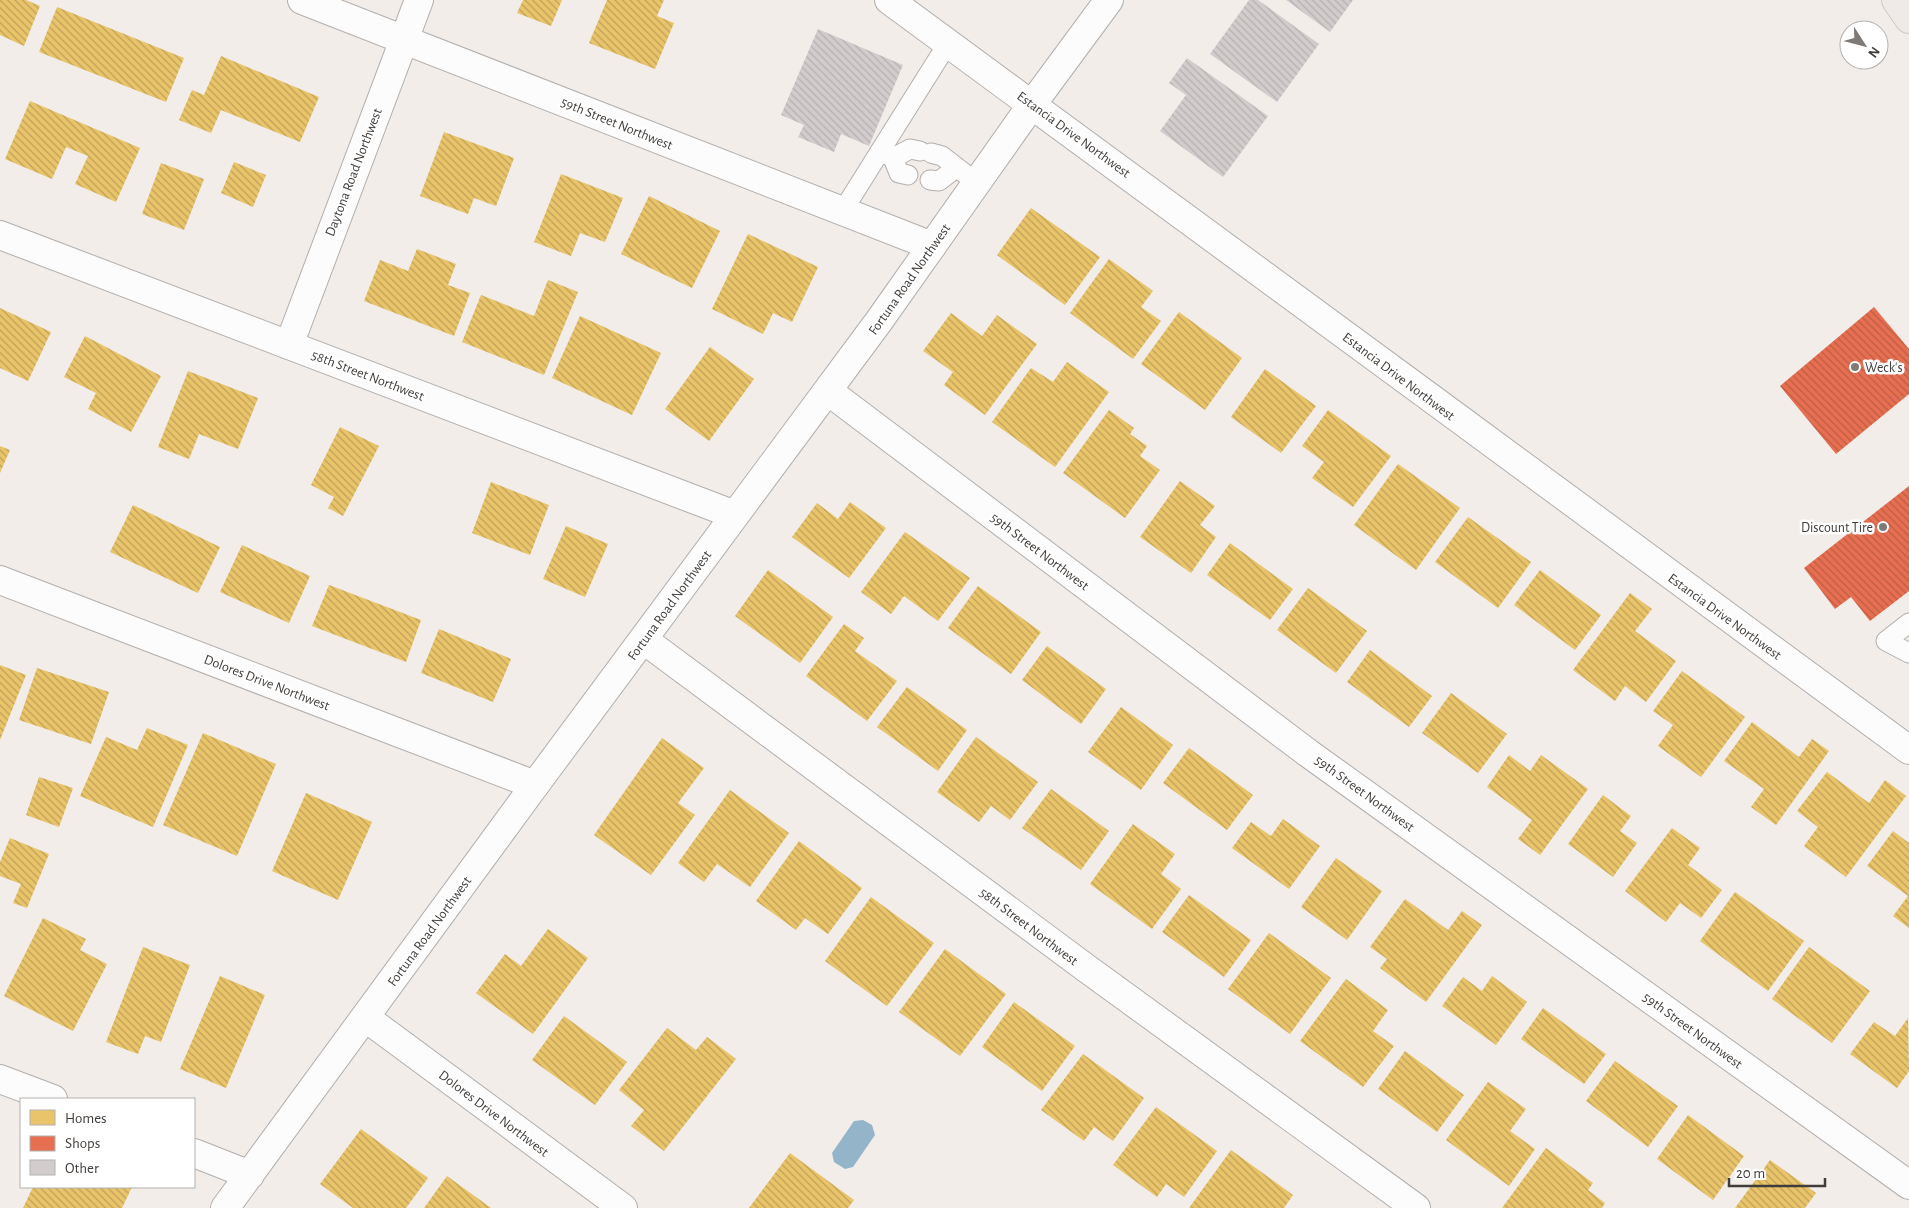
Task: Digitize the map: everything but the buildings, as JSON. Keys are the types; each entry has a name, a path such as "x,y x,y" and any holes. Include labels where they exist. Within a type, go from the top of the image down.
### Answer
{"main road":[{"path":"1896,0 1909,19"}],"street":[{"name":"59th Street Northwest","path":"302,0 932,246"},
{"name":"Daytona Road Northwest","path":"288,345 403,38 420,0"},
{"name":"Estancia Drive Northwest","path":"890,0 1033,103 1511,459 1909,750"},
{"name":"Fortuna Road Northwest","path":"225,1208 535,785 828,391 932,246 967,176 1033,103 1110,0"},
{"name":"58th Street Northwest","path":"0,235 735,515"},
{"name":"59th Street Northwest","path":"828,391 1308,752 1909,1186"},
{"name":"Dolores Drive Northwest","path":"0,580 535,785"},
{"name":"58th Street Northwest","path":"644,640 1086,968 1416,1208"},
{"name":"Dolores Drive Northwest","path":"366,1018 623,1208"},
{"path":"0,1079 50,1098"},
{"path":"195,1153 250,1175"}],"lane":[{"path":"842,212 887,155 948,43"},
{"path":"887,155 910,149 942,156 967,176"},
{"path":"887,155 898,173 908,175"},
{"path":"930,180 939,181 967,176"},
{"path":"1909,624 1886,641 1909,654"}],"water":[{"path":"863,1120 872,1125 875,1135 853,1167 845,1169 834,1162 832,1153 854,1121"}],"place":[{"name":"Weck's","path":"1855,367"},
{"name":"Discount Tire","path":"1883,527"}]}
